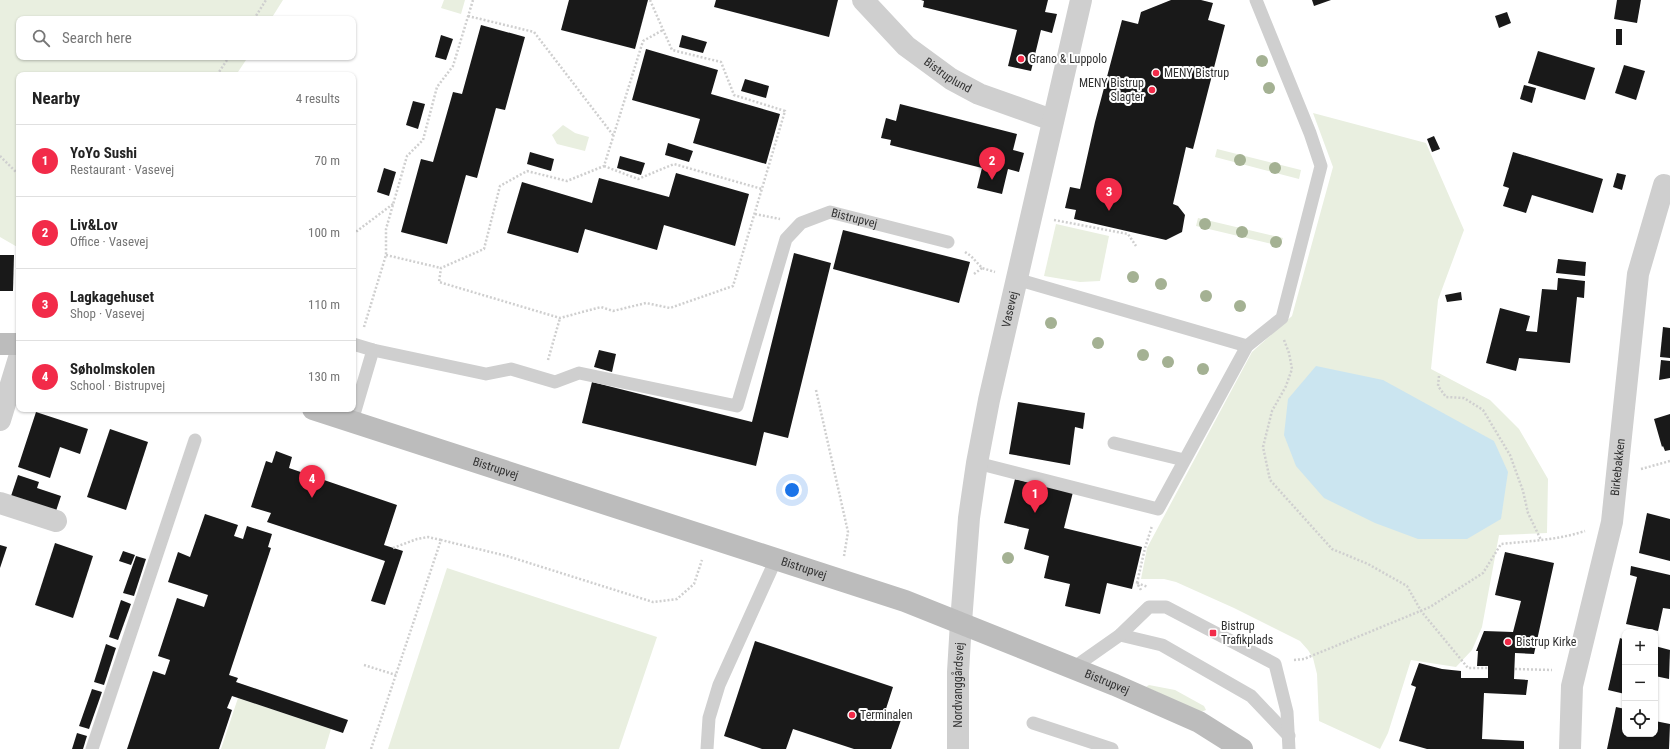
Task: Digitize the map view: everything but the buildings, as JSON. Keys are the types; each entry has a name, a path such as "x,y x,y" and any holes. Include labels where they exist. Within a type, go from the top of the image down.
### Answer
{"main road":[{"path":"0,344 16,344"},
{"name":"Bistrupvej","path":"323,412 905,601 961,622 1073,668 1199,722 1242,749"}],"street":[{"name":"Bistruplund","path":"863,0 906,46 951,79 980,94 1052,120"},
{"name":"Vasevej","path":"961,622 969,518 977,463 989,400 1052,120 1081,0"},
{"name":"Birkebakken","path":"1570,749 1572,686 1612,522 1638,274 1664,185"},
{"path":"0,420 16,368"},
{"path":"0,503 56,521"},
{"name":"Nordvanggårdsvej","path":"958,749 958,672 961,622"}],"lane":[{"path":"977,463 1158,508 1247,346 1282,318 1322,166 1256,0"},
{"name":"Bistrupvej","path":"356,345 373,350 486,374 511,369 555,382 579,373 737,406 786,239 801,223 830,212 948,242"},
{"path":"1016,278 1247,346"},
{"path":"356,407 373,350"},
{"path":"352,421 355,412"},
{"path":"92,749 195,440"},
{"path":"1114,443 1184,460"},
{"path":"707,749 709,718 719,685 776,559"},
{"path":"1073,668 1120,634 1148,607 1166,607 1274,664 1287,712 1289,743"},
{"path":"1120,634 1162,645 1251,696 1289,743"},
{"path":"1033,723 1112,749"}],"path":[{"path":"256,16 266,0"},
{"path":"373,350 362,333 386,255 386,229 393,204 407,156 423,140 437,87 453,66 473,0"},
{"path":"442,268 439,282 560,318 601,307 613,311 646,303 670,308 733,286 785,110 734,95 721,62 672,50 650,0"},
{"path":"468,16 534,32 613,135"},
{"path":"604,166 642,41 663,30"},
{"path":"219,72 227,60"},
{"path":"0,156 16,172"},
{"path":"386,255 442,268 484,249 500,186 527,171 567,181 604,166 638,179 674,164 762,189"},
{"path":"356,232 393,204"},
{"path":"1031,215 1128,234 1136,246"},
{"path":"971,256 982,268 974,274"},
{"path":"543,378 560,318"},
{"path":"1282,337 1289,352 1292,369 1286,386 1272,411 1263,447 1270,480 1332,549 1368,564 1407,586 1421,611 1468,668 1489,668"},
{"path":"1439,376 1438,386 1446,397 1464,398 1483,410 1510,455 1528,513 1541,540"},
{"path":"816,390 848,532 840,580"},
{"path":"1274,664 1304,659 1430,607 1483,573 1501,544 1570,536 1612,522"},
{"path":"393,548 417,539 428,537 507,556 653,602 677,599 694,584 710,538"},
{"path":"371,749 441,540"},
{"path":"1137,583 1145,548"},
{"path":"364,665 396,675"},
{"path":"1515,669 1576,670"}],"green space":[{"path":"0,0 283,0 273,16 16,16 16,60 246,60 238,72 16,72 16,246 0,237"},
{"path":"444,0 465,0 461,14 441,8"},
{"path":"1313,113 1426,143 1464,230 1438,300 1431,369 1490,400 1519,429 1548,479 1547,533 1499,535 1482,627 1472,650 1456,667 1411,660 1388,733 1380,749 1319,721 1317,674 1313,658 1300,641 1234,608 1176,582 1164,579 1141,579 1147,548 1252,352 1292,316 1333,167"},
{"path":"563,125 575,133 589,137 585,151 557,144 552,135"},
{"path":"1217,149 1301,170 1299,179 1215,157"},
{"path":"1198,218 1283,238 1280,246 1196,226"},
{"path":"1056,224 1109,236 1100,281 1080,282 1044,276"},
{"path":"447,568 657,637 619,749 388,749"},
{"path":"1149,685 1175,690 1204,706 1206,710 1201,712 1146,687"},
{"path":"238,698 331,729 325,749 221,749"}],"water":[{"path":"1316,366 1383,380 1494,441 1508,472 1501,519 1467,539 1418,539 1375,523 1324,498 1296,466 1284,435 1288,399"}],"place":[{"name":"Grano & Luppolo","path":"1021,59"},
{"name":"MENY Bistrup","path":"1156,73"},
{"name":"MENY Bistrup Slagter","path":"1152,90"},
{"name":"Liv&Lov","path":"992,180"},
{"name":"Lagkagehuset","path":"1109,211"},
{"name":"Søholmskolen","path":"312,498"},
{"name":"YoYo Sushi","path":"1035,513"},
{"name":"Bistrup Trafikplads","path":"1213,633"},
{"name":"Bistrup Kirke","path":"1508,642"},
{"name":"Terminalen","path":"852,715"}]}
